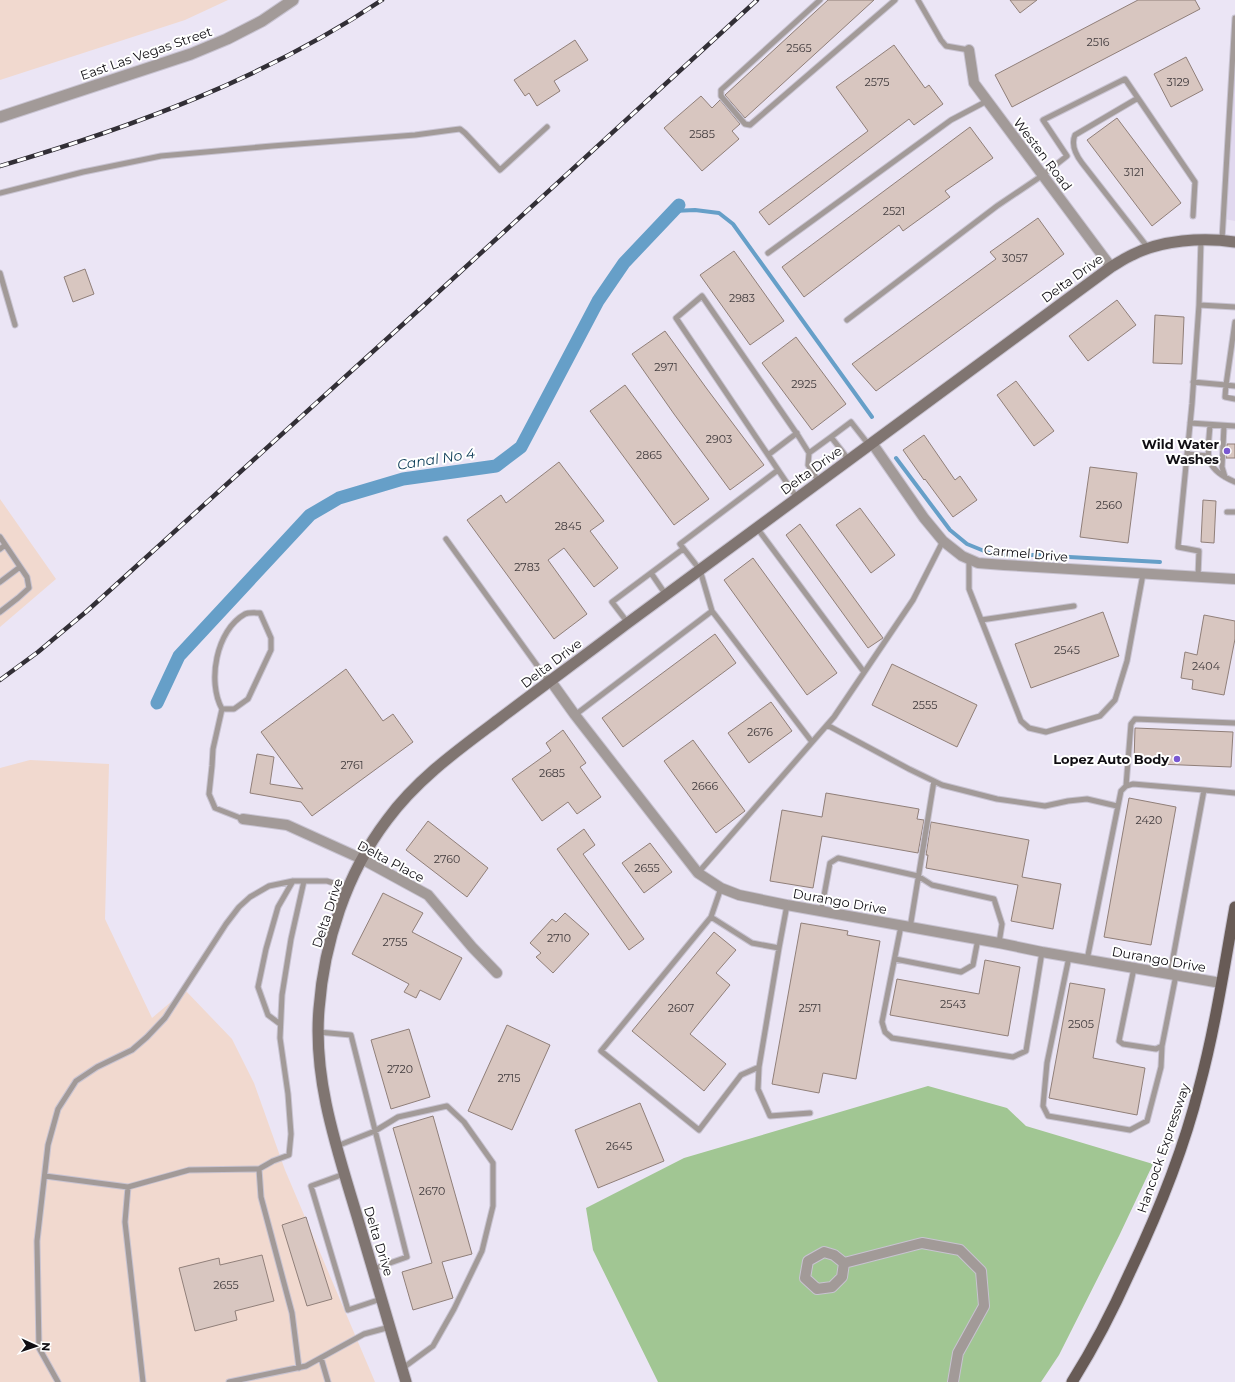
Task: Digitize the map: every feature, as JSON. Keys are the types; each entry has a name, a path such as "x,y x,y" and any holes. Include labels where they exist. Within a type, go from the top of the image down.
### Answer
{"main road":[{"name":"Delta Drive","path":"406,1382 336,1147 325,1103 320,1065 318,1032 319,1008 324,972 332,934 362,858 387,820 412,791 439,764 756,528 1111,267 1133,254 1160,245 1201,239 1235,242"},
{"name":"Hancock Expressway","path":"1072,1382 1085,1362 1118,1299 1150,1230 1187,1131 1211,1039 1235,907"}],"street":[{"name":"East Las Vegas Street","path":"0,117 191,54 227,39 262,21 294,0"},
{"name":"Westen Road","path":"969,50 974,83 1111,267"},
{"name":"Carmel Drive","path":"870,444 924,518 943,541 962,556 978,563 1235,579"},
{"name":"Durango Drive","path":"550,681 698,874 721,888 739,895 822,912 978,939 1068,957 1221,983"},
{"name":"Delta Place","path":"244,819 287,825 362,858 428,895 472,947 497,973"},
{"path":"844,1263 922,1243 960,1250 981,1271 984,1306 958,1353 953,1382"}],"lane":[{"path":"820,0 722,90 721,96 745,124 750,125 895,0"},
{"path":"918,0 946,46 969,50"},
{"path":"1222,240 1234,69 1235,18"},
{"path":"847,320 997,206 1042,176 1067,156 1043,120 1125,78 1195,182 1193,216"},
{"path":"1138,98 1074,135 1073,140 1077,156 1149,249"},
{"path":"768,253 951,120 987,101"},
{"path":"0,193 83,172 161,156 415,135 460,129 465,132 500,170 547,127"},
{"path":"1198,577 1199,551 1178,547 1190,423 1199,305 1201,239"},
{"path":"0,274 16,324"},
{"path":"797,498 676,318 702,296 797,433 809,453 808,465 819,482"},
{"path":"1199,305 1235,307"},
{"path":"1235,322 1233,347 1228,368 1224,397 1235,399"},
{"path":"1228,368 1235,369"},
{"path":"1193,382 1235,386"},
{"path":"809,453 850,422 870,444"},
{"path":"1190,423 1235,426"},
{"path":"1210,425 1208,456 1213,469 1225,478 1235,482"},
{"path":"1224,426 1222,467 1225,478"},
{"path":"768,455 797,433"},
{"path":"831,436 849,460"},
{"path":"1187,454 1208,456"},
{"path":"778,470 680,544 700,570 712,611 812,742"},
{"path":"1227,512 1235,512"},
{"path":"756,528 864,672"},
{"path":"0,537 27,577 28,588 0,612"},
{"path":"446,539 550,681"},
{"path":"698,874 834,717 913,600 943,541"},
{"path":"0,549 5,545"},
{"path":"628,623 612,602 683,549"},
{"path":"969,559 969,589 1021,721 1029,728 1046,732 1100,716 1115,700 1127,661 1143,574"},
{"path":"0,582 20,567"},
{"path":"650,573 666,595"},
{"path":"981,620 1074,606"},
{"path":"575,715 712,611"},
{"path":"222,709 234,709 248,699 271,650 271,638 260,613 246,613 232,624 221,643 215,671 216,700 222,709 213,749 209,794 216,808 244,819"},
{"path":"1126,786 1131,724 1135,719 1235,723"},
{"path":"827,725 942,785 997,799 1045,806 1087,799 1117,806"},
{"path":"934,781 918,876 906,927 895,959 882,1022 885,1032 892,1038 1013,1056 1026,1050 1042,952"},
{"path":"1087,960 1120,790 1133,784 1235,793"},
{"path":"1068,957 1047,1063 1043,1106 1048,1116 1130,1130 1147,1121 1161,1067 1162,1046 1173,974 1204,790"},
{"path":"822,912 830,863 838,858 918,876 932,885 994,899 1002,924 999,943"},
{"path":"58,1382 39,1348 37,1241 48,1145 58,1109 76,1081 97,1067 132,1050 165,1018 210,947 239,907 250,897 268,886 293,881 327,881 349,888"},
{"path":"280,1024 268,1015 258,987 266,949 278,907 293,881"},
{"path":"45,1176 128,1187 189,1170 259,1169 273,1161 289,1155 291,1134 288,1094 280,1038 280,1024 286,967 304,881"},
{"path":"721,888 711,917 601,1051 699,1130 742,1075 759,1067"},
{"path":"788,905 779,948 759,1067 758,1089 770,1116 810,1113"},
{"path":"711,917 752,943 779,948"},
{"path":"895,959 961,972 973,965 978,939"},
{"path":"1134,968 1119,1041 1123,1044 1156,1049 1162,1046"},
{"path":"318,1032 351,1035 407,1256 373,1269"},
{"path":"336,1147 375,1131 398,1117 447,1106 464,1122 493,1163 493,1206 482,1251 454,1309 433,1346 402,1368"},
{"path":"259,1169 261,1197 292,1313 298,1368"},
{"path":"344,1174 311,1186 348,1310 382,1299"},
{"path":"128,1187 125,1222 143,1382"},
{"path":"229,1382 306,1366 364,1334 390,1326"},
{"path":"322,1357 328,1382"}],"shaded area":[{"path":"0,0 228,0 185,20 0,80"},
{"path":"1235,13 1235,221 1224,219"},
{"path":"0,499 56,579 0,627"},
{"path":"30,760 109,764 105,919 152,1018 185,990 232,1039 254,1083 285,1170 375,1382 0,1382 0,768"}],"green space":[{"path":"928,1086 1007,1108 1026,1126 1153,1164 1119,1236 1059,1355 1041,1382 658,1382 593,1250 586,1208 684,1158"}],"building":[{"path":"828,0 874,0 745,118 725,95"},
{"path":"1010,0 1037,0 1020,13"},
{"path":"1138,0 1195,0 1200,9 1012,107 995,75"},
{"path":"575,40 588,60 554,81 560,91 537,106 529,93 525,96 514,80"},
{"path":"894,45 925,88 929,85 943,104 914,125 909,119 769,225 759,212 868,131 836,87"},
{"path":"1186,57 1203,90 1171,107 1154,74"},
{"path":"701,96 712,108 720,100 740,124 732,131 739,139 702,171 664,128"},
{"path":"1117,118 1181,203 1152,226 1087,140"},
{"path":"970,127 993,158 945,191 950,197 903,231 899,225 804,297 782,267"},
{"path":"1038,218 1064,254 876,391 852,364 996,259 990,252"},
{"path":"734,251 784,321 750,345 700,275"},
{"path":"85,269 94,294 73,302 64,277"},
{"path":"1117,300 1136,325 1088,361 1069,336"},
{"path":"1155,315 1184,317 1182,364 1153,363"},
{"path":"665,331 764,465 730,490 632,354"},
{"path":"796,337 846,404 812,430 762,363"},
{"path":"1016,381 1054,431 1034,446 997,395"},
{"path":"625,385 709,499 674,525 590,411"},
{"path":"924,435 955,480 960,476 977,500 953,517 903,450"},
{"path":"1227,444 1235,444 1235,458 1226,458"},
{"path":"559,462 604,521 590,531 618,568 594,587 564,548 548,560 587,614 554,639 467,520 501,495 506,503"},
{"path":"1090,467 1137,473 1128,543 1080,537"},
{"path":"1203,500 1216,501 1214,543 1201,542"},
{"path":"860,508 895,555 871,573 836,525"},
{"path":"800,524 883,638 868,648 786,535"},
{"path":"753,558 837,673 807,695 724,580"},
{"path":"1103,612 1119,656 1031,688 1015,644"},
{"path":"1204,615 1235,621 1235,639 1224,695 1192,689 1193,680 1181,678 1185,652 1197,655"},
{"path":"715,634 736,663 623,747 602,718"},
{"path":"892,664 977,705 957,747 872,705"},
{"path":"346,669 383,721 393,714 413,742 312,816 301,802 250,793 257,754 274,757 270,784 303,789 261,732"},
{"path":"771,702 792,731 749,763 728,733"},
{"path":"1135,728 1233,732 1231,767 1134,763"},
{"path":"563,730 586,763 580,767 601,797 577,814 568,802 542,821 512,779 551,751 546,743"},
{"path":"693,740 745,811 716,833 664,761"},
{"path":"826,793 919,809 917,819 924,820 918,853 822,836 813,888 770,881 782,810 822,817"},
{"path":"1129,798 1176,807 1151,945 1104,937"},
{"path":"428,821 488,868 467,897 406,850"},
{"path":"931,822 1029,840 1022,877 1061,884 1053,929 1011,921 1018,885 926,868 928,855 926,855"},
{"path":"584,829 595,845 583,854 644,939 629,950 557,849"},
{"path":"650,843 672,872 644,893 622,863"},
{"path":"383,893 423,913 412,932 462,958 440,1000 420,990 416,998 404,992 409,984 352,954"},
{"path":"565,913 589,934 553,973 536,957 541,953 530,943 552,919 556,922"},
{"path":"801,923 848,931 847,935 880,941 856,1079 823,1073 819,1093 772,1084"},
{"path":"714,932 736,950 716,973 730,985 690,1034 726,1064 704,1091 632,1031"},
{"path":"985,960 1020,967 1008,1036 890,1015 897,979 979,994"},
{"path":"1070,983 1105,989 1093,1058 1145,1068 1137,1115 1049,1098"},
{"path":"507,1025 550,1045 512,1130 468,1111"},
{"path":"409,1029 430,1097 391,1109 371,1040"},
{"path":"640,1103 664,1161 598,1188 575,1130"},
{"path":"433,1116 472,1254 442,1262 453,1298 413,1310 402,1272 432,1263 393,1128"},
{"path":"306,1217 332,1299 307,1306 282,1225"},
{"path":"262,1255 274,1301 235,1311 237,1320 195,1331 179,1268 219,1258 220,1265"}],"waterway":[{"name":"Canal No 4","path":"157,703 179,656 310,515 339,498 403,479 496,466 521,447 598,301 624,263 679,205"},
{"path":"673,211 695,210 719,213 733,224 872,417"},
{"path":"896,458 950,530 967,544 994,555 1048,555"},
{"path":"1069,557 1160,562"}],"railway":[{"path":"0,166 99,135 197,98 245,77 292,53 338,28 382,0"},
{"path":"0,680 38,652 87,611 757,0"}],"place":[{"name":"Wild Water Washes","path":"1227,451"},
{"name":"Lopez Auto Body","path":"1177,759"}]}
